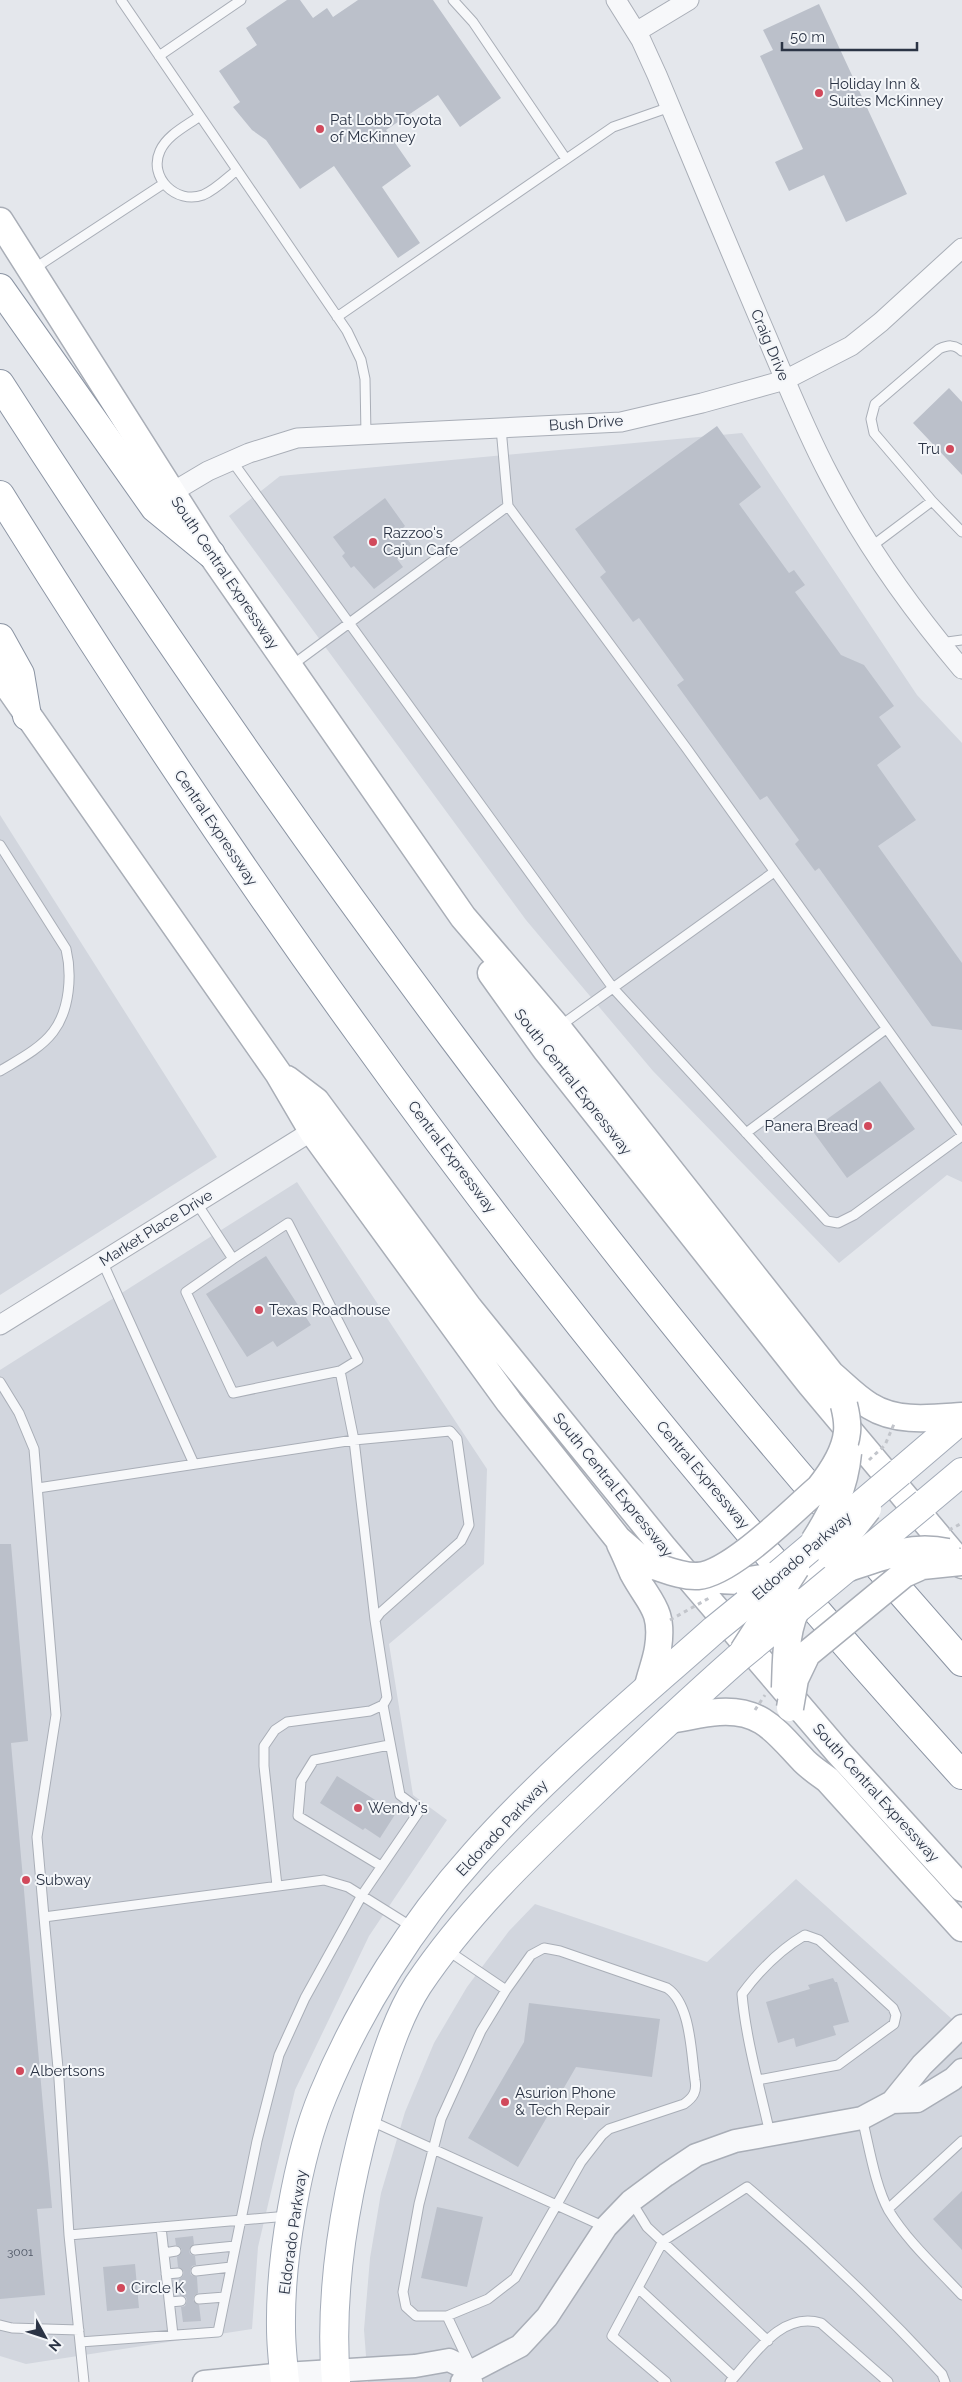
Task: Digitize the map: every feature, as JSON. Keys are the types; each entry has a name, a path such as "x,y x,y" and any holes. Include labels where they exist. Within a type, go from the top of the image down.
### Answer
{"main road":[{"name":"South Central Expressway","path":"0,221 211,554 463,917 558,1028 831,1374"},
{"path":"0,288 155,508 211,554"},
{"path":"0,384 61,479 253,764 510,1115 624,1262 749,1416 962,1662"},
{"name":"Central Expressway","path":"0,496 93,643 206,814 322,981 428,1127 534,1265 691,1461 848,1646 962,1775"},
{"path":"0,638 20,674 27,716"},
{"name":"South Central Expressway","path":"0,675 278,1073 312,1131 510,1402 618,1539"},
{"name":"South Central Expressway","path":"463,917 474,950 546,1050 822,1399 962,1563"},
{"name":"South Central Expressway","path":"278,1073 316,1100 469,1308 663,1547 839,1753 962,1888"},
{"path":"828,1780 791,1715 785,1694 789,1630 805,1575 842,1489 849,1445 844,1405 833,1384 831,1374"},
{"path":"831,1374 861,1400 885,1413 910,1418 962,1418"},
{"name":"Eldorado Parkway","path":"336,2377 332,2336 338,2258 353,2173 366,2118 392,2038 417,1987 445,1948 507,1874 669,1720 738,1658 805,1575 900,1472 962,1418"},
{"path":"697,1576 713,1573 741,1555 819,1488 836,1464 848,1433"},
{"name":"Eldorado Parkway","path":"284,2378 281,2327 285,2267 297,2185 322,2097 346,2046 384,1977 415,1929 475,1853 517,1809 648,1686 714,1630 746,1604 880,1540 962,1472"},
{"path":"618,1539 641,1558 656,1567 715,1581 758,1580 805,1575 895,1552 910,1550 942,1551 962,1556"},
{"path":"618,1539 634,1574 653,1602 657,1613 658,1650 648,1686"},
{"path":"791,1715 799,1667 813,1647 904,1574 922,1566 962,1563"},
{"path":"669,1720 718,1712 742,1713 754,1716 774,1728 806,1763 828,1780"},
{"name":"South Central Expressway","path":"828,1780 962,1928"},
{"path":"445,1948 433,1935 436,1923 476,1873 503,1844 517,1809"},
{"path":"353,2173 354,2104 364,2067 397,1995 416,1962 419,1942 415,1929"}],"street":[{"path":"636,32 689,0"},
{"name":"Craig Drive","path":"624,2 785,380 829,475 872,546 940,643 962,669"},
{"name":"Bush Drive","path":"171,493 249,453 298,438 622,422 702,403 785,380 851,346 882,322 962,248"},
{"name":"Market Place Drive","path":"0,1325 312,1131"},
{"path":"204,2382 336,2377 449,2360 471,2378 520,2346 548,2317 606,2227 631,2200 696,2155 734,2141 862,2118 892,2102 922,2065 962,2026"},
{"path":"892,2102 917,2101 953,2079 962,2070"}],"lane":[{"path":"121,0 347,331 361,360 365,379 366,435"},
{"path":"159,56 241,0"},
{"path":"452,0 473,22 566,159"},
{"path":"337,317 613,127 670,107"},
{"path":"200,116 172,136 159,153 158,168 164,184 176,194 192,197 212,190 237,170"},
{"path":"31,271 164,184"},
{"path":"962,351 957,346 949,345 939,349 875,404 871,420 874,433 932,501 962,532"},
{"path":"232,461 612,988 746,1132 811,1206 827,1221 838,1223 876,1201 962,1135 687,749 508,506 501,428"},
{"path":"872,546 932,501"},
{"path":"289,668 508,506"},
{"path":"940,643 962,640"},
{"path":"0,845 66,949 70,967 70,987 55,1030 41,1044 0,1071"},
{"path":"558,1028 774,872"},
{"path":"746,1132 886,1029"},
{"path":"196,1202 233,1259"},
{"path":"288,1223 358,1360 340,1371 233,1393 186,1292 233,1259 288,1223"},
{"path":"102,1262 194,1464"},
{"path":"80,2342 218,2332 257,2141 279,2056 305,1998 362,1895 420,1810 400,1795 389,1744 384,1705 387,1698 375,1620 354,1440 340,1371"},
{"path":"0,1382 18,1413 34,1449 38,1488 56,1715 37,1837 59,2078 69,2235 84,2382"},
{"path":"38,1488 354,1440 450,1432 458,1439 470,1525 460,1541 380,1613 375,1620"},
{"path":"277,1886 264,1766 264,1746 275,1730 287,1722 370,1711 384,1705"},
{"path":"381,1866 298,1816 301,1781 314,1760 389,1744"},
{"path":"44,1917 324,1880 348,1887 415,1929"},
{"path":"758,2080 838,2065 894,2024 896,2015 893,2008 819,1940 805,1934 794,1941 762,1970 742,1994 758,2080 770,2135"},
{"path":"445,1948 506,1990"},
{"path":"544,1948 560,1951 667,1988 676,1994 686,2018 696,2089 692,2099 684,2104 609,2129 602,2135 582,2162 515,2278 488,2299 448,2316 416,2316 406,2307 403,2292 419,2204 441,2119 481,2031 506,1990 531,1955 544,1948"},
{"path":"366,2118 606,2227"},
{"path":"862,2118 879,2183 888,2209 906,2234 962,2295"},
{"path":"888,2209 962,2141"},
{"path":"666,2382 612,2336 663,2242 747,2187 783,2218 899,2328 942,2374 945,2382"},
{"path":"631,2200 647,2227 768,2341"},
{"path":"69,2235 292,2216"},
{"path":"160,2227 173,2335"},
{"path":"194,2250 235,2246"},
{"path":"164,2253 176,2252"},
{"path":"196,2271 231,2268"},
{"path":"166,2274 178,2273"},
{"path":"638,2288 732,2380 779,2329 792,2322 811,2320 821,2322 888,2382"},
{"path":"199,2299 225,2297"},
{"path":"170,2302 181,2301"},
{"path":"448,2316 471,2378"},
{"path":"0,2325 12,2328 79,2330"}],"path":[{"path":"866,1462 885,1444 894,1424"},
{"path":"670,1620 718,1593"}],"shaded area":[{"path":"742,433 917,695 962,743 962,1182 947,1175 839,1263 653,1071 526,920 229,516 280,476"},
{"path":"0,815 217,1157 0,1295"},
{"path":"297,1182 487,1469 484,1564 389,1644 413,1795 447,1820 369,1936 295,2090 258,2247 252,2329 26,2364 0,2356 0,1370"},
{"path":"796,1879 962,2028 962,2382 368,2382 364,2330 370,2258 381,2193 405,2112 434,2043 467,1987 509,1931 535,1904 707,1962"}],"building":[{"name":"Pat Lobb Toyota of McKinney","path":"287,0 300,0 313,18 327,8 333,17 358,0 433,0 501,98 460,127 438,95 386,130 411,166 382,187 420,243 398,258 334,166 300,189 266,140 252,130 233,107 240,102 219,71 257,45 246,28"},
{"name":"Holiday Inn & Suites McKinney","path":"819,4 907,194 846,222 824,175 789,191 775,162 803,149 760,56 773,50 763,30"},
{"name":"Tru","path":"949,388 962,402 962,475 913,423"},
{"path":"717,426 761,487 739,504 789,573 794,570 805,585 795,592 841,655 864,665 894,706 879,717 901,747 877,765 916,820 878,846 962,963 962,1030 932,1026 819,868 815,871 795,844 799,840 767,796 760,800 677,685 684,680 639,618 633,622 600,577 606,572 575,529"},
{"name":"Razzoo's Cajun Cafe","path":"385,498 405,526 401,530 413,547 397,559 403,567 374,589 354,566 351,568 342,556 345,553 333,537"},
{"path":"880,1081 915,1129 847,1178 812,1130"},
{"name":"Texas Roadhouse","path":"266,1256 311,1325 277,1347 273,1341 247,1357 206,1294"},
{"path":"0,1544 11,1544 28,1741 11,1743 52,2208 37,2209 45,2295 0,2299"},
{"name":"Wendy's","path":"337,1776 396,1813 380,1838 365,1828 363,1830 320,1803"},
{"path":"833,1978 837,1982 849,2022 833,2026 836,2035 796,2047 794,2038 778,2043 766,2002 810,1989 808,1985"},
{"path":"529,2003 660,2019 652,2077 576,2067 518,2167 468,2138 524,2042"},
{"path":"962,2191 962,2250 933,2219"},
{"path":"437,2207 483,2217 467,2287 421,2278"},
{"name":"Circle K","path":"193,2236 194,2244 189,2250 190,2254 195,2256 196,2265 192,2266 190,2271 191,2275 197,2277 198,2293 194,2296 193,2300 199,2305 201,2321 183,2322 181,2307 185,2306 187,2301 186,2297 180,2295 179,2279 183,2276 184,2272 178,2267 177,2257 182,2250 176,2245 175,2238"},
{"name":"Circle K","path":"135,2264 139,2308 107,2311 103,2267"}],"place":[{"name":"Holiday Inn & Suites McKinney","path":"819,93"},
{"name":"Pat Lobb Toyota of McKinney","path":"320,129"},
{"name":"Tru","path":"950,449"},
{"name":"Razzoo's Cajun Cafe","path":"373,542"},
{"name":"Panera Bread","path":"868,1126"},
{"name":"Texas Roadhouse","path":"259,1310"},
{"name":"Wendy's","path":"358,1808"},
{"name":"Subway","path":"26,1880"},
{"name":"Albertsons","path":"20,2071"},
{"name":"Asurion Phone & Tech Repair","path":"505,2102"},
{"name":"Circle K","path":"121,2288"}]}
